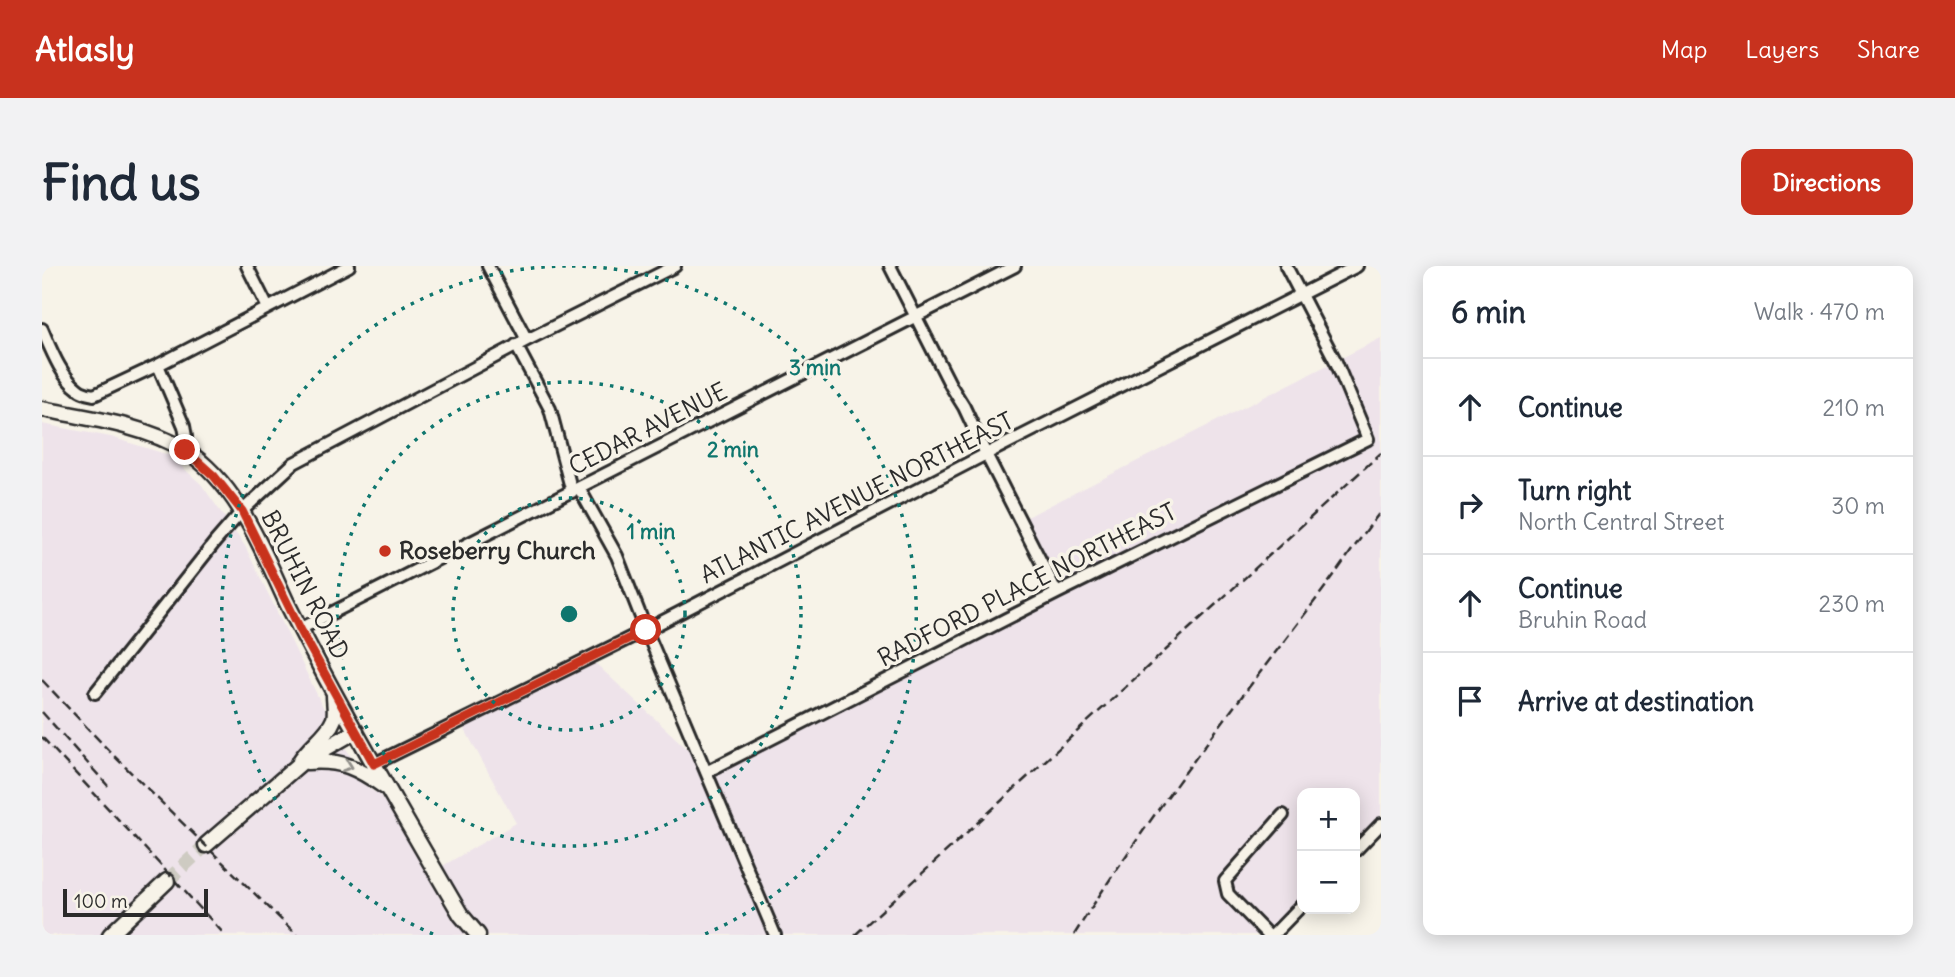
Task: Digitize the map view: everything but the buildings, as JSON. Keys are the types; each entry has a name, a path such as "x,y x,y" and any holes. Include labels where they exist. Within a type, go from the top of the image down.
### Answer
{"main road":[{"name":"BRUHIN ROAD","path":"42,409 124,426 168,443 185,450 214,476 242,511 333,691 461,915 478,935"},
{"path":"300,765 305,753 333,722 333,691"},
{"path":"206,845 300,765 356,731"},
{"path":"300,765 326,761 348,765 388,789"},
{"path":"110,935 167,881"}],"street":[{"path":"247,266 268,308"},
{"path":"42,329 58,363 71,382 79,390 94,395 158,365 349,266"},
{"path":"488,266 550,410 575,490 617,556 775,935"},
{"path":"94,693 215,542 242,511 294,463 675,266"},
{"path":"890,266 1057,593"},
{"name":"CEDAR AVENUE","path":"300,629 1015,266"},
{"path":"1286,266 1301,295"},
{"name":"ATLANTIC AVENUE NORTHEAST","path":"374,764 646,630 1357,266"},
{"name":"RADFORD PLACE NORTHEAST","path":"706,772 1057,593 1368,439 1336,362 1301,295"},
{"path":"158,365 184,426 185,450"},
{"path":"1283,814 1225,881 1228,894 1270,935 1297,910"},
{"path":"1360,846 1381,824"}],"shaded area":[{"path":"1381,338 1381,817 1360,839 1360,788 1297,788 1297,903 1266,935 42,935 42,424 111,437 169,455 201,484 245,546 323,707 369,789 379,794 393,812 429,874 516,823 463,726 593,661 712,772 1061,595 1021,520"}],"tunnel":[{"path":"167,881 206,845"}],"railway":[{"path":"855,935 1381,453"},
{"path":"1074,935 1101,892 1189,768 1381,511"},
{"path":"42,680 113,755 297,935"},
{"path":"42,712 108,786"},
{"path":"42,737 225,935"}],"place":[{"name":"Roseberry Church","path":"385,551"}],"route":[{"path":"185,450 225,487 242,511 300,629 374,764 646,630"}]}
